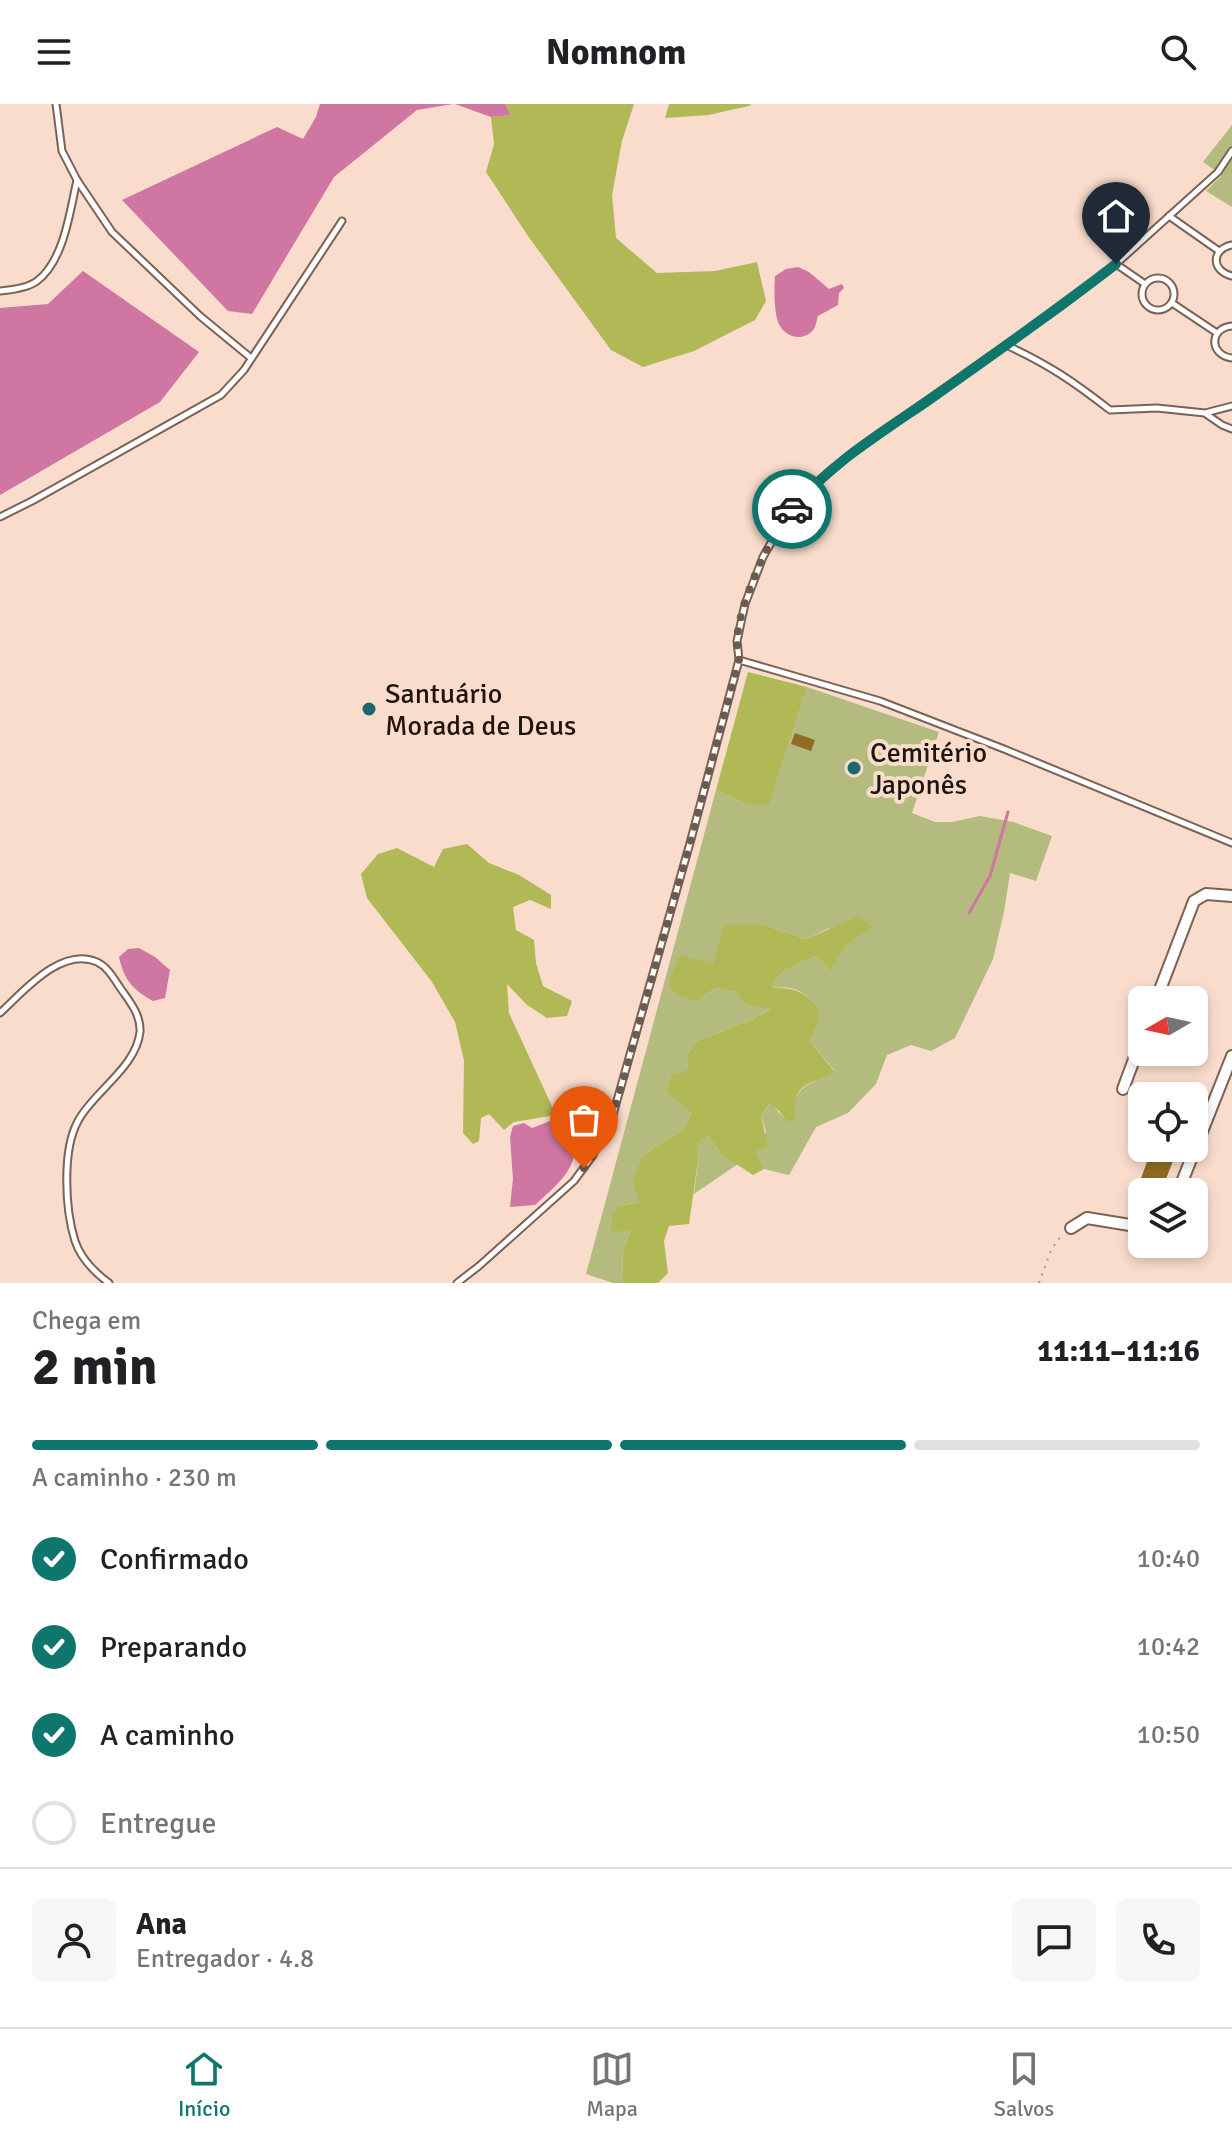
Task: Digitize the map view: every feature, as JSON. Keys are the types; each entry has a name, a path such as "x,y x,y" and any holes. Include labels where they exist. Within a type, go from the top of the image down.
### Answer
{"street":[{"path":"1161,986 1194,901 1206,894 1232,896"},
{"path":"1184,1178 1232,1056"},
{"path":"1123,1089 1132,1066"},
{"path":"1071,1228 1087,1218 1128,1225"}],"lane":[{"path":"56,104 62,151 77,180 112,232 200,316 251,358"},
{"path":"457,1283 574,1181 593,1155 612,1118 739,660 737,641 745,604 763,557 785,518 847,457 1116,264 1218,172 1232,151"},
{"path":"0,291 35,283 51,267 66,230 77,180"},
{"path":"1169,216 1219,251"},
{"path":"0,517 221,395 244,370 342,221"},
{"path":"1232,245 1219,251 1216,261 1219,270 1232,276"},
{"path":"1116,264 1145,284"},
{"path":"1153,278 1163,278 1171,284 1175,293 1172,303 1164,309 1154,309 1145,304 1142,294 1145,284 1153,278"},
{"path":"1172,303 1217,333"},
{"path":"1232,326 1225,326 1217,333 1214,342 1218,352 1232,358"},
{"path":"1006,345 1040,360 1110,410 1157,408 1205,413 1232,406"},
{"path":"1205,413 1232,429"},
{"path":"739,660 880,701 1232,843"},
{"path":"0,1013 41,976 61,963 78,959 96,961 108,970 137,1013 140,1030 136,1050 78,1120 71,1140 67,1173 68,1206 75,1242 86,1262 109,1283"}],"path":[{"path":"1039,1283 1051,1250 1071,1228"}],"green space":[{"path":"505,104 634,104 622,141 612,195 616,238 657,273 715,271 757,262 766,301 755,320 694,351 643,367 611,350 528,236 486,172 494,144 491,117 511,115"},
{"path":"669,104 751,104 708,115 665,118"},
{"path":"1232,125 1232,207 1206,191 1222,175 1203,162"},
{"path":"748,672 807,687 769,804 746,804 716,790"},
{"path":"807,687 939,732 912,813 935,822 980,816 1013,822 1052,836 1036,881 1010,873 993,959 955,1038 931,1051 911,1045 887,1055 876,1084 848,1113 816,1127 789,1175 764,1169 754,1151 766,1132 761,1116 770,1103 789,1123 795,1100 803,1088 835,1071 810,1041 818,1025 818,1007 798,990 772,988 784,971 817,956 831,970 839,953 853,939 829,928 806,939 761,924 713,964 696,1001 716,988 736,992 771,1008 753,1019 697,1041 688,1053 688,1071 667,1092 692,1114 682,1130 643,1155 639,1202 618,1206 631,1230 623,1250 622,1283 586,1274 716,790 746,804 769,803"},
{"path":"467,844 489,863 519,875 551,895 551,909 530,900 513,907 516,930 534,940 536,963 543,986 572,1001 567,1016 547,1018 527,1005 507,984 509,1013 556,1115 514,1122 504,1130 489,1114 481,1118 479,1141 473,1144 463,1133 464,1061 455,1022 432,982 367,898 361,874 378,854 397,848 434,867 443,849"},
{"path":"859,916 873,927 848,945 831,971 817,956 784,971 772,988 798,991 818,1007 818,1025 810,1041 835,1072 799,1091 796,1118 788,1123 769,1104 761,1116 768,1147 755,1151 764,1169 753,1175 721,1154 708,1136 697,1143 699,1154 689,1224 669,1226 664,1241 668,1273 658,1283 622,1283 623,1250 631,1230 611,1232 613,1213 618,1206 639,1202 633,1181 643,1155 682,1130 692,1114 666,1092 672,1075 688,1070 688,1053 697,1041 770,1009 746,1004 736,992 716,988 696,1001 679,995 670,989 669,980 680,955 713,964 724,925 761,924 806,939"},
{"path":"708,1136 721,1154 738,1164 694,1194 699,1154 696,1143"}],"shaded area":[{"path":"320,104 453,104 417,110 334,177 252,314 228,311 122,200 277,127 303,139"},
{"path":"455,104 505,104 511,115 491,117"},
{"path":"798,267 829,289 842,284 844,288 839,293 838,305 818,316 814,330 801,337 792,336 780,327 775,300 775,276 786,269"},
{"path":"83,271 199,352 160,402 0,495 0,308 48,304"},
{"path":"139,948 170,970 165,998 153,1001 140,993 127,978 119,957 128,949"},
{"path":"550,1121 570,1137 574,1157 570,1166 558,1184 535,1205 510,1207 513,1179 510,1137 513,1126 524,1123 532,1128"}],"building":[{"path":"795,733 815,740 811,751 791,744"},
{"path":"1147,1162 1173,1162 1166,1178 1141,1178"}],"waterway":[{"path":"969,913 990,876 1008,812"}],"way so far":[{"path":"584,1168 612,1118 621,1088 739,660 737,641 745,604 763,557 792,509"}],"place":[{"name":"Santuário Morada de Deus","path":"369,709"},
{"name":"Cemitério Japonês","path":"854,768"}],"route":[{"path":"792,509 847,457 1116,264"}]}
